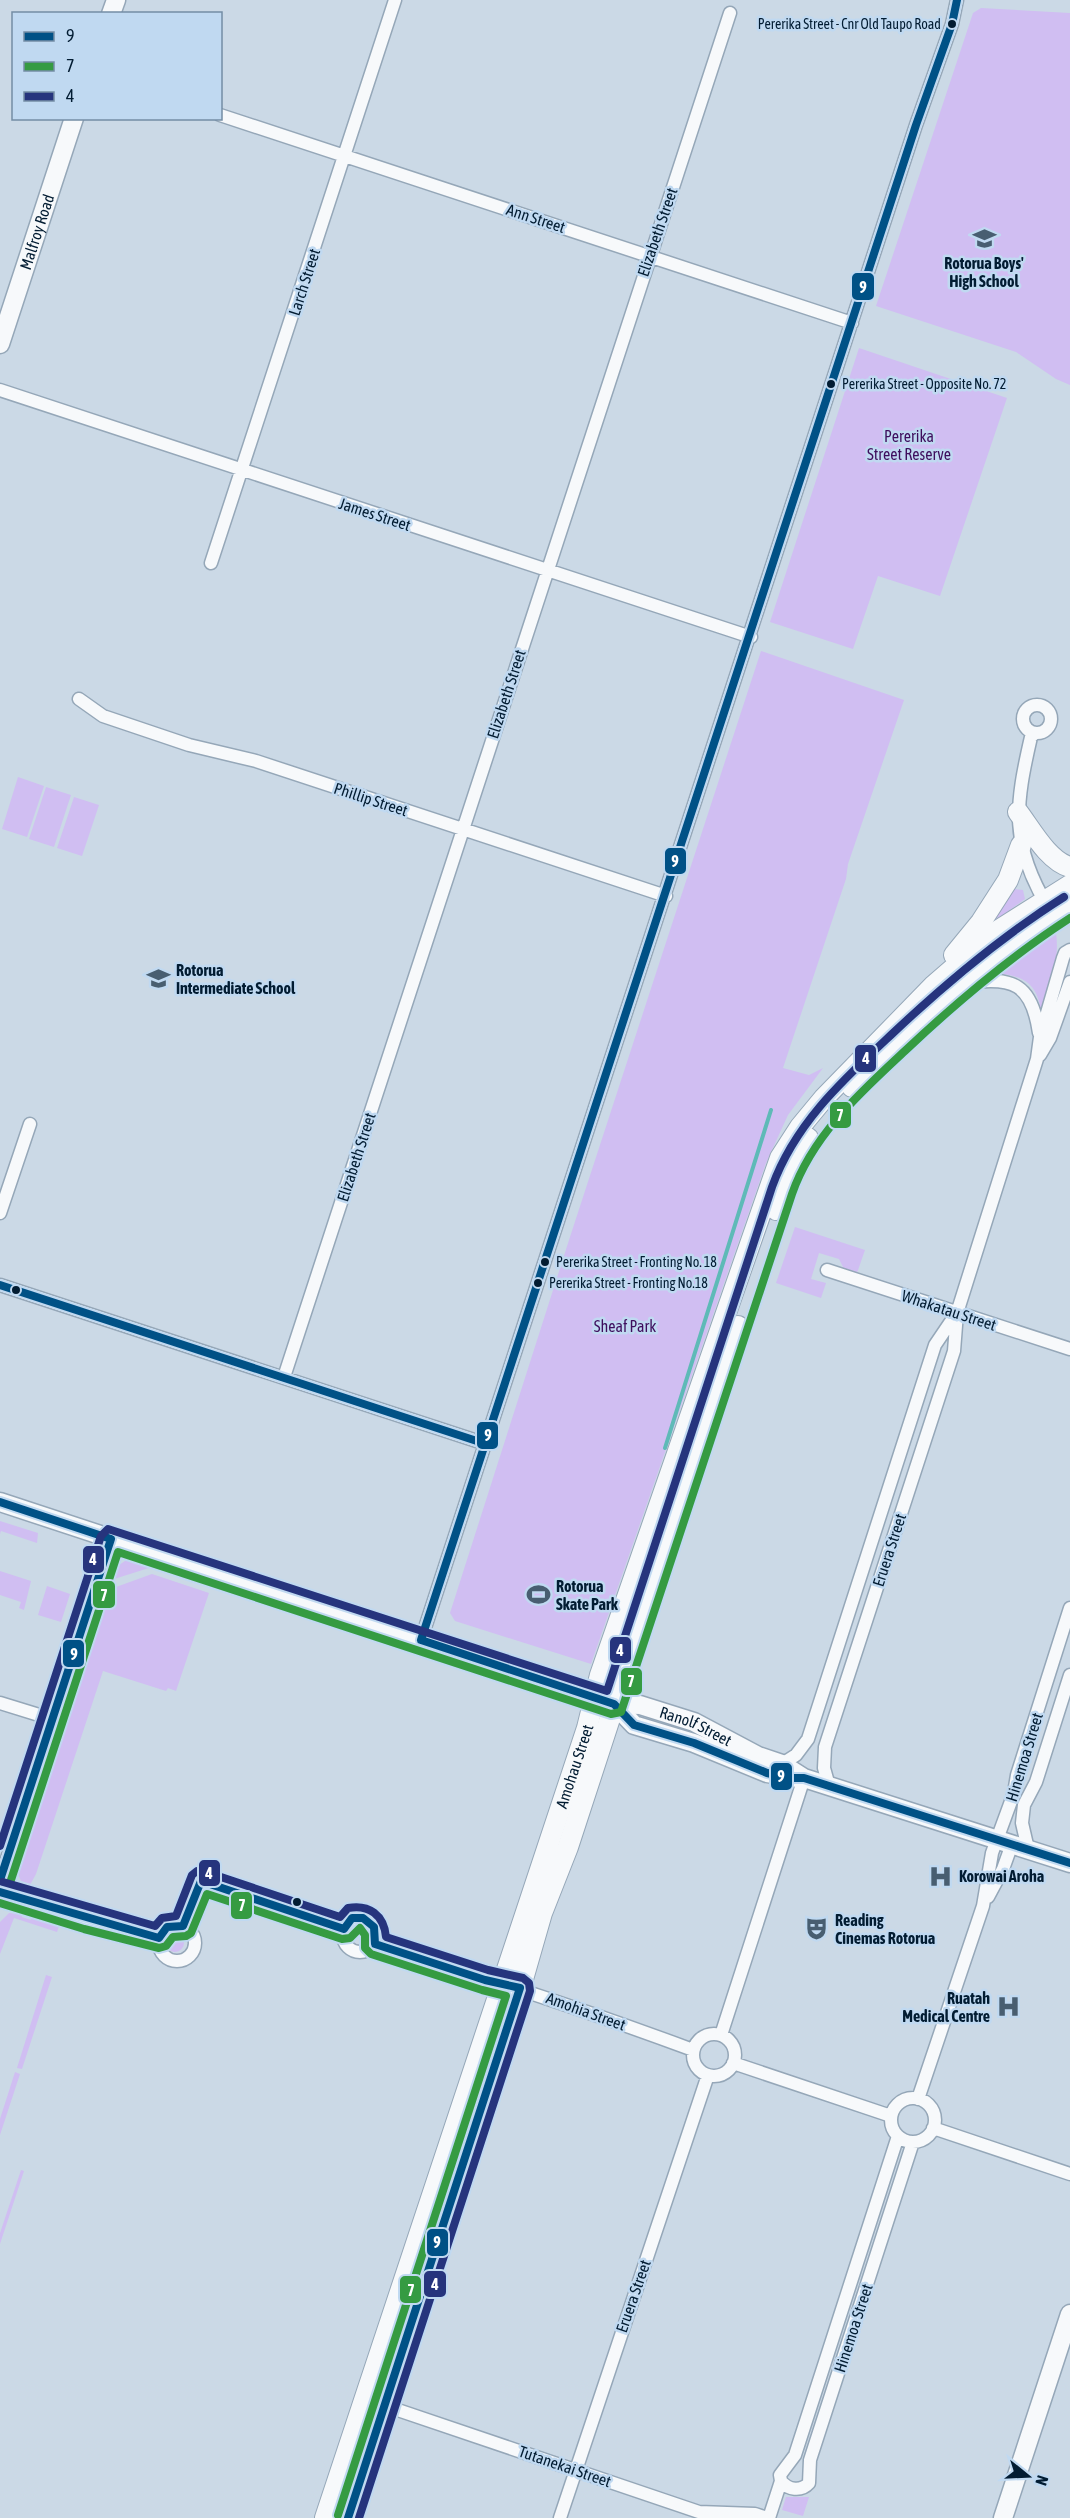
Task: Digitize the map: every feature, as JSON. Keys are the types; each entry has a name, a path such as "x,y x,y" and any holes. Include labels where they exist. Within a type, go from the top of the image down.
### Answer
{"main road":[{"name":"Malfroy Road","path":"0,344 73,120"},
{"path":"1018,812 1048,851 1065,866 1070,867"},
{"path":"934,985 1008,880 1021,845"},
{"name":"Amohau Street","path":"326,2518 364,2399 511,1986 568,1846 783,1188 801,1149 848,1091 963,984 1056,907 1070,885"},
{"name":"Amohau Street","path":"348,2518 511,1986 595,1698 641,1556 720,1337 780,1158 800,1127 824,1098 934,985 994,933 1056,907"},
{"name":"Ranolf Street","path":"0,1502 595,1698 614,1704 640,1705 694,1722 758,1756 782,1764 804,1778 1070,1863"},
{"path":"641,1556 660,1562"},
{"name":"Ranolf Street","path":"614,1704 634,1725 694,1743 767,1773 788,1778 804,1778"},
{"path":"1003,2518 1070,2314"}],"street":[{"name":"Larch Street","path":"211,563 395,0"},
{"path":"421,1640 751,637 916,125 952,24 957,0"},
{"name":"Elizabeth Street","path":"284,1377 730,13"},
{"name":"Ann Street","path":"222,116 852,323"},
{"name":"James Street","path":"0,390 751,637"},
{"name":"Phillip Street","path":"79,699 103,716 189,745 256,761 666,896"},
{"path":"1035,733 1031,737 1021,777 1018,812 1021,845 1033,879 1056,907"},
{"name":"Eruera Street","path":"829,1786 824,1768 825,1746 954,1351 957,1313 1037,1059 1040,1037 1062,958 1070,950"},
{"name":"Eruera Street","path":"963,984 999,981 1013,983 1019,987 1026,992 1035,1010 1040,1037"},
{"name":"Eruera Street","path":"1037,1059 1050,1038 1070,982"},
{"path":"0,1213 30,1125"},
{"name":"Whakatau Street","path":"828,1270 1070,1349"},
{"path":"0,1285 486,1444"},
{"name":"Eruera Street","path":"782,1764 796,1755 808,1739 935,1345 957,1313"},
{"path":"0,1880 111,1539"},
{"name":"Hinemoa Street","path":"1012,1844 1017,1775 1070,1608"},
{"name":"Hinemoa Street","path":"918,2099 983,1906 992,1852 1012,1844 1022,1823 1023,1805 1036,1782 1070,1675"},
{"path":"0,1703 52,1719"},
{"path":"721,2035 804,1778"},
{"path":"183,1926 201,1881 345,1929 352,1918 365,1918 376,1930 375,1944"},
{"path":"0,1892 159,1938"},
{"path":"183,1926 192,1932 195,1944 191,1953 184,1959 171,1960 159,1947 159,1938 168,1927 183,1926"},
{"name":"Amohia Street","path":"345,1929 344,1939 353,1950 365,1952 375,1944 511,1986 693,2050"},
{"path":"709,2034 721,2035 731,2042 735,2051 733,2063 723,2074 708,2075 696,2067 693,2050 700,2039 709,2034"},
{"path":"733,2063 891,2116"},
{"name":"Eruera Street","path":"560,2518 708,2075"},
{"path":"907,2099 918,2099 928,2104 932,2110 933,2128 926,2138 913,2142 898,2136 891,2123 891,2116 899,2103 907,2099"},
{"path":"933,2128 1070,2174"},
{"name":"Hinemoa Street","path":"768,2518 781,2481 780,2475 795,2455 898,2136"},
{"name":"Hinemoa Street","path":"781,2481 794,2489 803,2488 808,2483 813,2450 913,2142"},
{"name":"Tutanekai Street","path":"364,2399 699,2512 755,2514 768,2518"}],"green space":[{"name":"Rotorua Boys' High School","path":"981,8 1070,13 1070,385 1056,379 1016,352 876,306 973,13"},
{"name":"Pererika Street Reserve","path":"859,348 1007,398 940,596 878,576 853,649 770,622"},
{"name":"Sheaf Park","path":"761,651 904,700 848,864 846,879 783,1068 809,1075 823,1068 788,1115 766,1163 591,1664 455,1621 450,1613"},
{"path":"18,777 44,786 27,837 2,829"},
{"path":"46,787 71,795 54,847 29,839"},
{"path":"74,797 99,805 82,856 57,848"},
{"path":"1011,885 1015,889 1023,890 1025,899 985,928"},
{"path":"1056,932 1057,954 1042,1019 1038,997 1029,984 1014,976 992,973"},
{"path":"795,1227 865,1250 857,1273 844,1269 839,1259 819,1253 811,1279 826,1283 821,1298 776,1283"},
{"path":"0,1521 38,1533 37,1543 1,1531 0,1534"},
{"path":"128,1559 153,1565 111,1580 119,1565"},
{"path":"0,1571 31,1581 24,1610 19,1608 21,1602 0,1595"},
{"path":"152,1574 209,1593 176,1691 168,1688 166,1691 103,1671 36,1874 30,1885 21,1881 18,1866 15,1865 107,1590 114,1592 116,1587"},
{"path":"82,1582 87,1583 70,1635 64,1633"},
{"path":"47,1586 70,1594 61,1622 38,1615"},
{"path":"9,1913 22,1914 22,1917 31,1920 32,1917 59,1926 57,1932 14,1918 0,1954 0,1922"},
{"path":"171,1934 179,1934 184,1939 182,1950 171,1952 166,1947 166,1939"},
{"path":"46,1975 52,1977 22,2069 17,2068"},
{"path":"15,2072 20,2074 0,2135 0,2119"},
{"path":"21,2170 24,2171 0,2244 0,2233"},
{"path":"786,2497 809,2497 803,2516 782,2510"}],"waterway":[{"path":"665,1448 771,1110"}],"transit line":[{"name":"9","path":"957,0 952,24 916,125 421,1640 614,1704 634,1725 694,1743 767,1773 788,1778 804,1778 1070,1863"},
{"name":"4","path":"0,1846 101,1536 108,1529 607,1691 772,1187 794,1142 807,1122 839,1085 912,1015 997,944 1064,897"},
{"name":"7","path":"10,1883 118,1552 611,1714 621,1712 792,1194 812,1152 825,1133 856,1098 926,1031 1006,963 1070,918"},
{"name":"9","path":"0,1285 486,1444"},
{"name":"9","path":"0,1502 111,1539 0,1880"},
{"name":"4","path":"3,1882 155,1926 162,1918 176,1916 192,1875 197,1871 203,1871 340,1917 348,1908 369,1910 379,1917 386,1937 488,1970 523,1978 529,1983 530,1991 359,2518"},
{"name":"9","path":"0,1892 159,1938 167,1927 183,1926 201,1881 344,1929 352,1918 363,1918 374,1927 375,1944 485,1980 520,1988 348,2518"},
{"name":"7","path":"0,1903 84,1929 159,1948 166,1946 173,1937 186,1936 191,1933 207,1894 342,1939 350,1938 360,1928 365,1935 365,1948 371,1954 506,1996 338,2515"}],"place":[{"name":"Pererika Street - Cnr Old Taupo Road","path":"952,24"},
{"name":"Rotorua Boys' High School","path":"984,238"},
{"name":"Pererika Street - Opposite No. 72","path":"831,384"},
{"name":"Rotorua Intermediate School","path":"158,979"},
{"name":"Pererika Street - Fronting No. 18","path":"545,1262"},
{"name":"Pererika Street - Fronting No.18","path":"538,1283"},
{"name":"Rotorua Skate Park","path":"538,1595"},
{"name":"Korowai Aroha","path":"941,1876"},
{"name":"Reading Cinemas Rotorua","path":"817,1929"},
{"name":"Ruatah Medical Centre","path":"1008,2007"}]}
